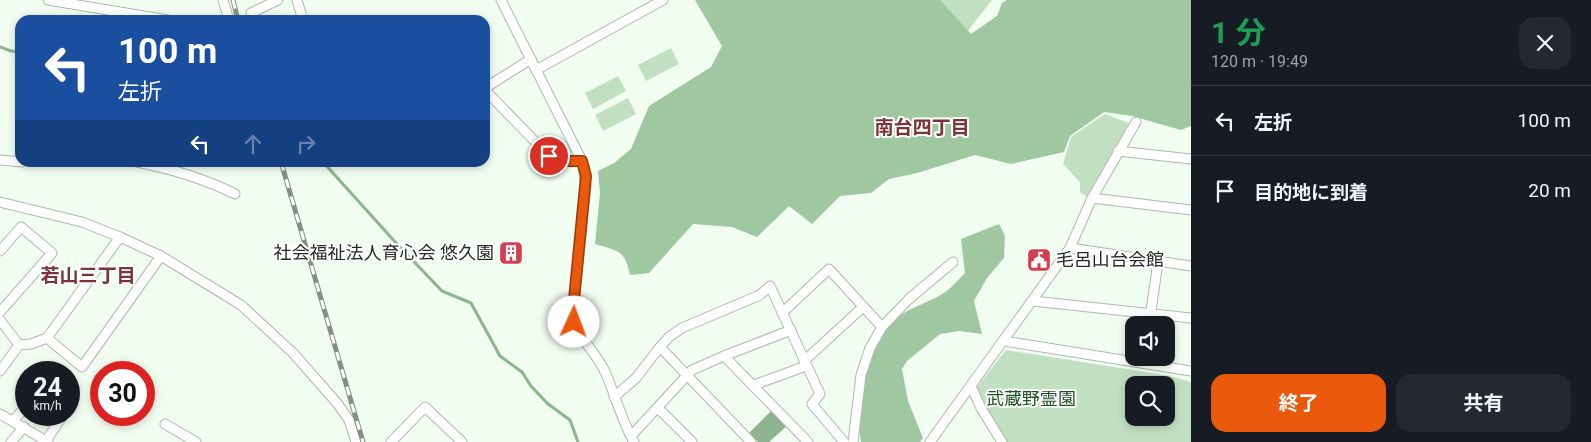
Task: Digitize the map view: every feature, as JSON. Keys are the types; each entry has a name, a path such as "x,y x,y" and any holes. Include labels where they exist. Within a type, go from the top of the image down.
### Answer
{"street":[{"path":"48,0 135,15"},
{"path":"104,0 109,11"},
{"path":"223,0 228,15"},
{"path":"251,13 278,0"},
{"path":"297,0 302,15"},
{"path":"501,0 582,161 586,185 573,310 574,322 602,366 633,439 692,370 791,330"},
{"path":"536,70 663,0"},
{"path":"490,86 531,59"},
{"path":"490,94 549,156 564,161 582,161"},
{"path":"930,442 1070,248 1092,198 1136,122"},
{"path":"1118,151 1191,159"},
{"path":"0,160 15,161"},
{"path":"164,167 211,182 235,194"},
{"path":"1092,198 1191,210"},
{"path":"0,202 82,222 120,237 161,256 241,305 293,353 338,403 350,420 356,442"},
{"path":"0,251 21,227 52,253 0,312"},
{"path":"0,371 19,345 31,344 47,338 120,237"},
{"path":"1070,248 1191,266"},
{"path":"47,338 82,367 161,256"},
{"path":"853,442 861,375 870,348 882,327 909,299 953,262"},
{"path":"1151,316 1158,262"},
{"path":"782,313 829,269 882,327"},
{"path":"614,397 636,378 669,337 682,328 760,295 770,286 820,394 812,404 844,442"},
{"path":"1033,301 1191,318"},
{"path":"754,385 805,363 863,307"},
{"path":"0,320 19,345"},
{"path":"1004,341 1125,358"},
{"path":"660,347 751,442"},
{"path":"724,356 808,442"},
{"path":"1168,366 1191,371"},
{"path":"971,386 981,408 1002,442"},
{"path":"391,442 425,407 462,442"},
{"path":"658,408 692,442"},
{"path":"0,414 47,442 56,426"},
{"path":"165,424 196,442"},
{"path":"11,442 24,427"}],"green space":[{"path":"916,0 992,0 949,55"},
{"path":"671,48 679,64 646,81 638,65"},
{"path":"618,76 626,91 593,109 585,93"},
{"path":"628,98 636,114 603,131 595,115"},
{"path":"1105,114 1129,123 1087,197 1080,192 1080,182 1063,164 1071,137"},
{"name":"武蔵野霊園","path":"1006,350 1170,376 1125,376 1125,426 1175,426 1175,377 1191,382 1191,442 1005,442 983,405 976,388"}],"shaded area":[{"path":"695,0 940,0 971,34 997,16 1002,3 1007,0 1191,0 1191,126 1181,130 1132,116 1104,112 1070,136 1064,152 1011,164 975,155 917,173 889,179 871,193 840,196 812,224 789,206 757,237 732,227 693,224 649,273 630,275 623,256 615,250 595,244 600,193 598,171 614,163 631,149 649,106 711,67 722,46"},
{"path":"999,224 1005,236 1004,258 987,278 974,301 982,334 959,331 940,334 907,361 902,369 908,401 923,438 920,442 861,442 861,393 870,357 877,341 898,317 945,292 965,273 961,239"},
{"path":"772,410 788,425 769,442 758,442 749,433"}],"waterway":[{"path":"0,47 15,51"},
{"path":"328,167 442,291 471,303 500,356 522,372 531,386 548,404 570,420 578,442"}],"railway":[{"path":"233,0 237,15"},
{"path":"282,167 363,442"}],"place":[{"name":"社会福祉法人育心会 悠久園","path":"511,253"},
{"name":"毛呂山台会館","path":"1039,260"}],"district":[{"name":"南台四丁目","path":"922,127"},
{"name":"若山三丁目","path":"88,275"}],"route":[{"path":"549,156 564,161 582,161 586,176 573,310 574,322"}]}
